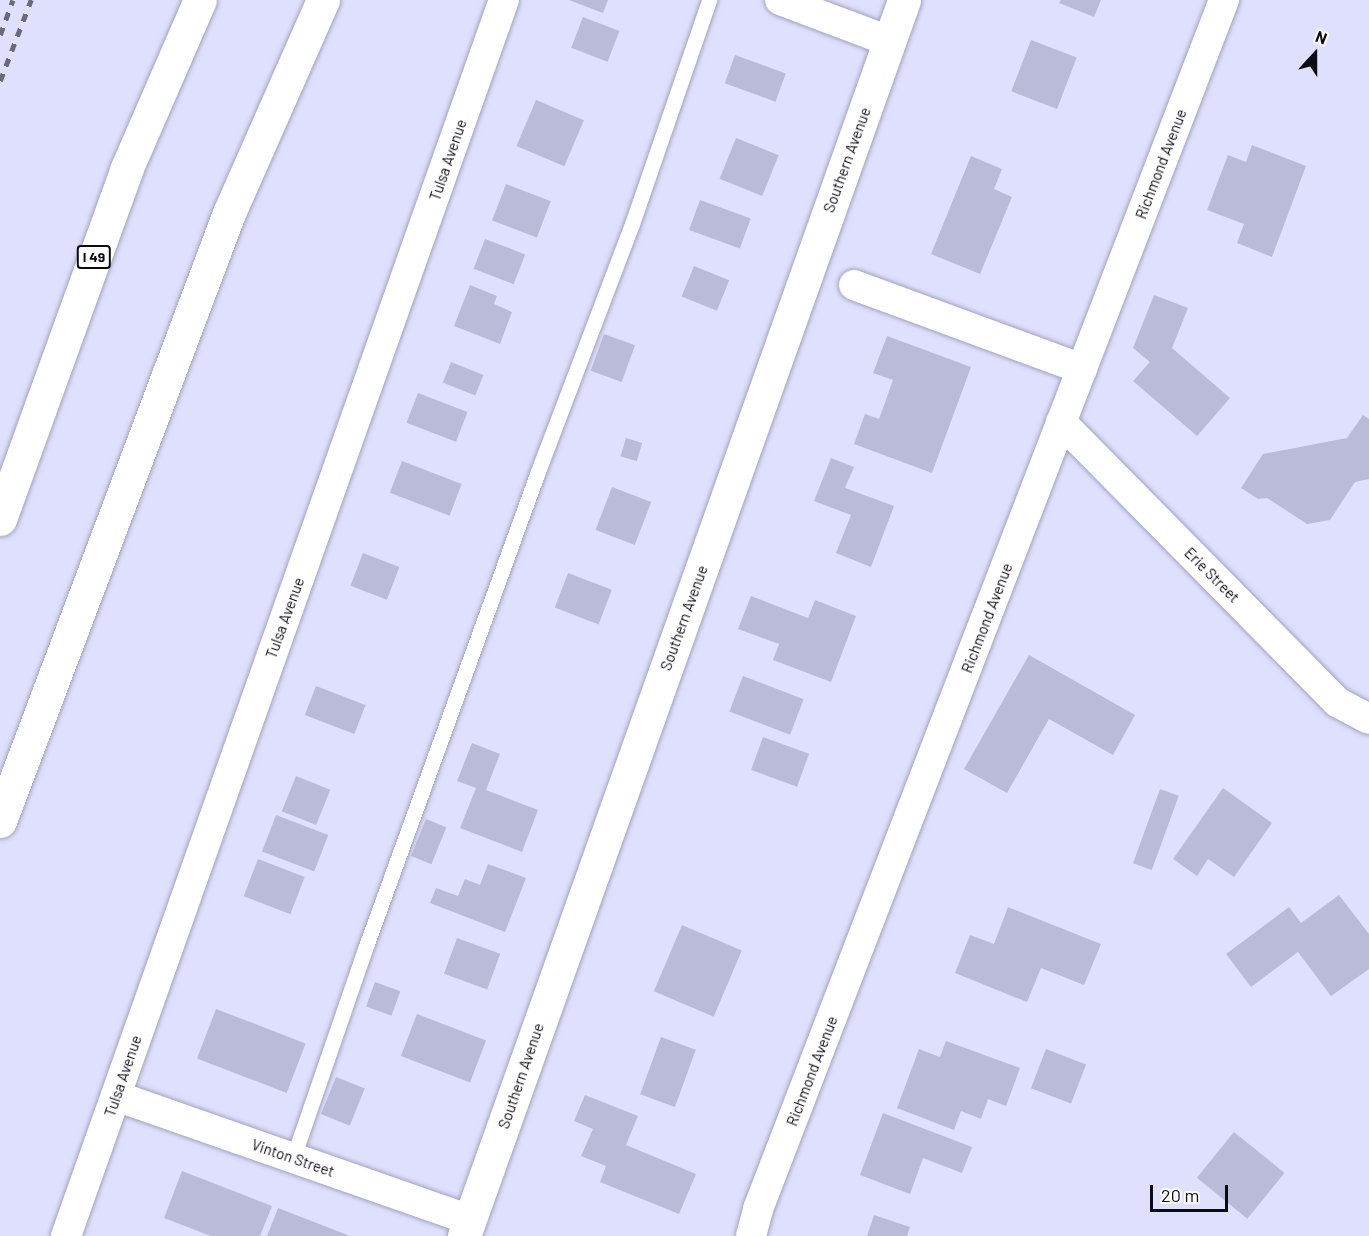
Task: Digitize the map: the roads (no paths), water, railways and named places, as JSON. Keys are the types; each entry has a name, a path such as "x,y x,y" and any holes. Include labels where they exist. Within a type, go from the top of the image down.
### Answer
{"main road":[{"name":"I 49","path":"0,519 126,170 200,0"},
{"path":"0,822 229,213 323,0"},
{"name":"Southern Avenue","path":"467,1228 904,0"}],"street":[{"name":"Tulsa Avenue","path":"66,1236 504,0"},
{"path":"780,0 890,41"},
{"name":"Richmond Avenue","path":"751,1236 763,1198 1224,0"},
{"path":"854,285 1082,369"},
{"name":"Erie Street","path":"1062,422 1338,702 1369,719"},
{"name":"Vinton Street","path":"116,1096 293,1158 467,1228"}],"lane":[{"path":"293,1158 364,949 537,474 632,224 709,0"}],"railway":[{"path":"0,35 13,0"},
{"path":"0,81 31,0"}]}
